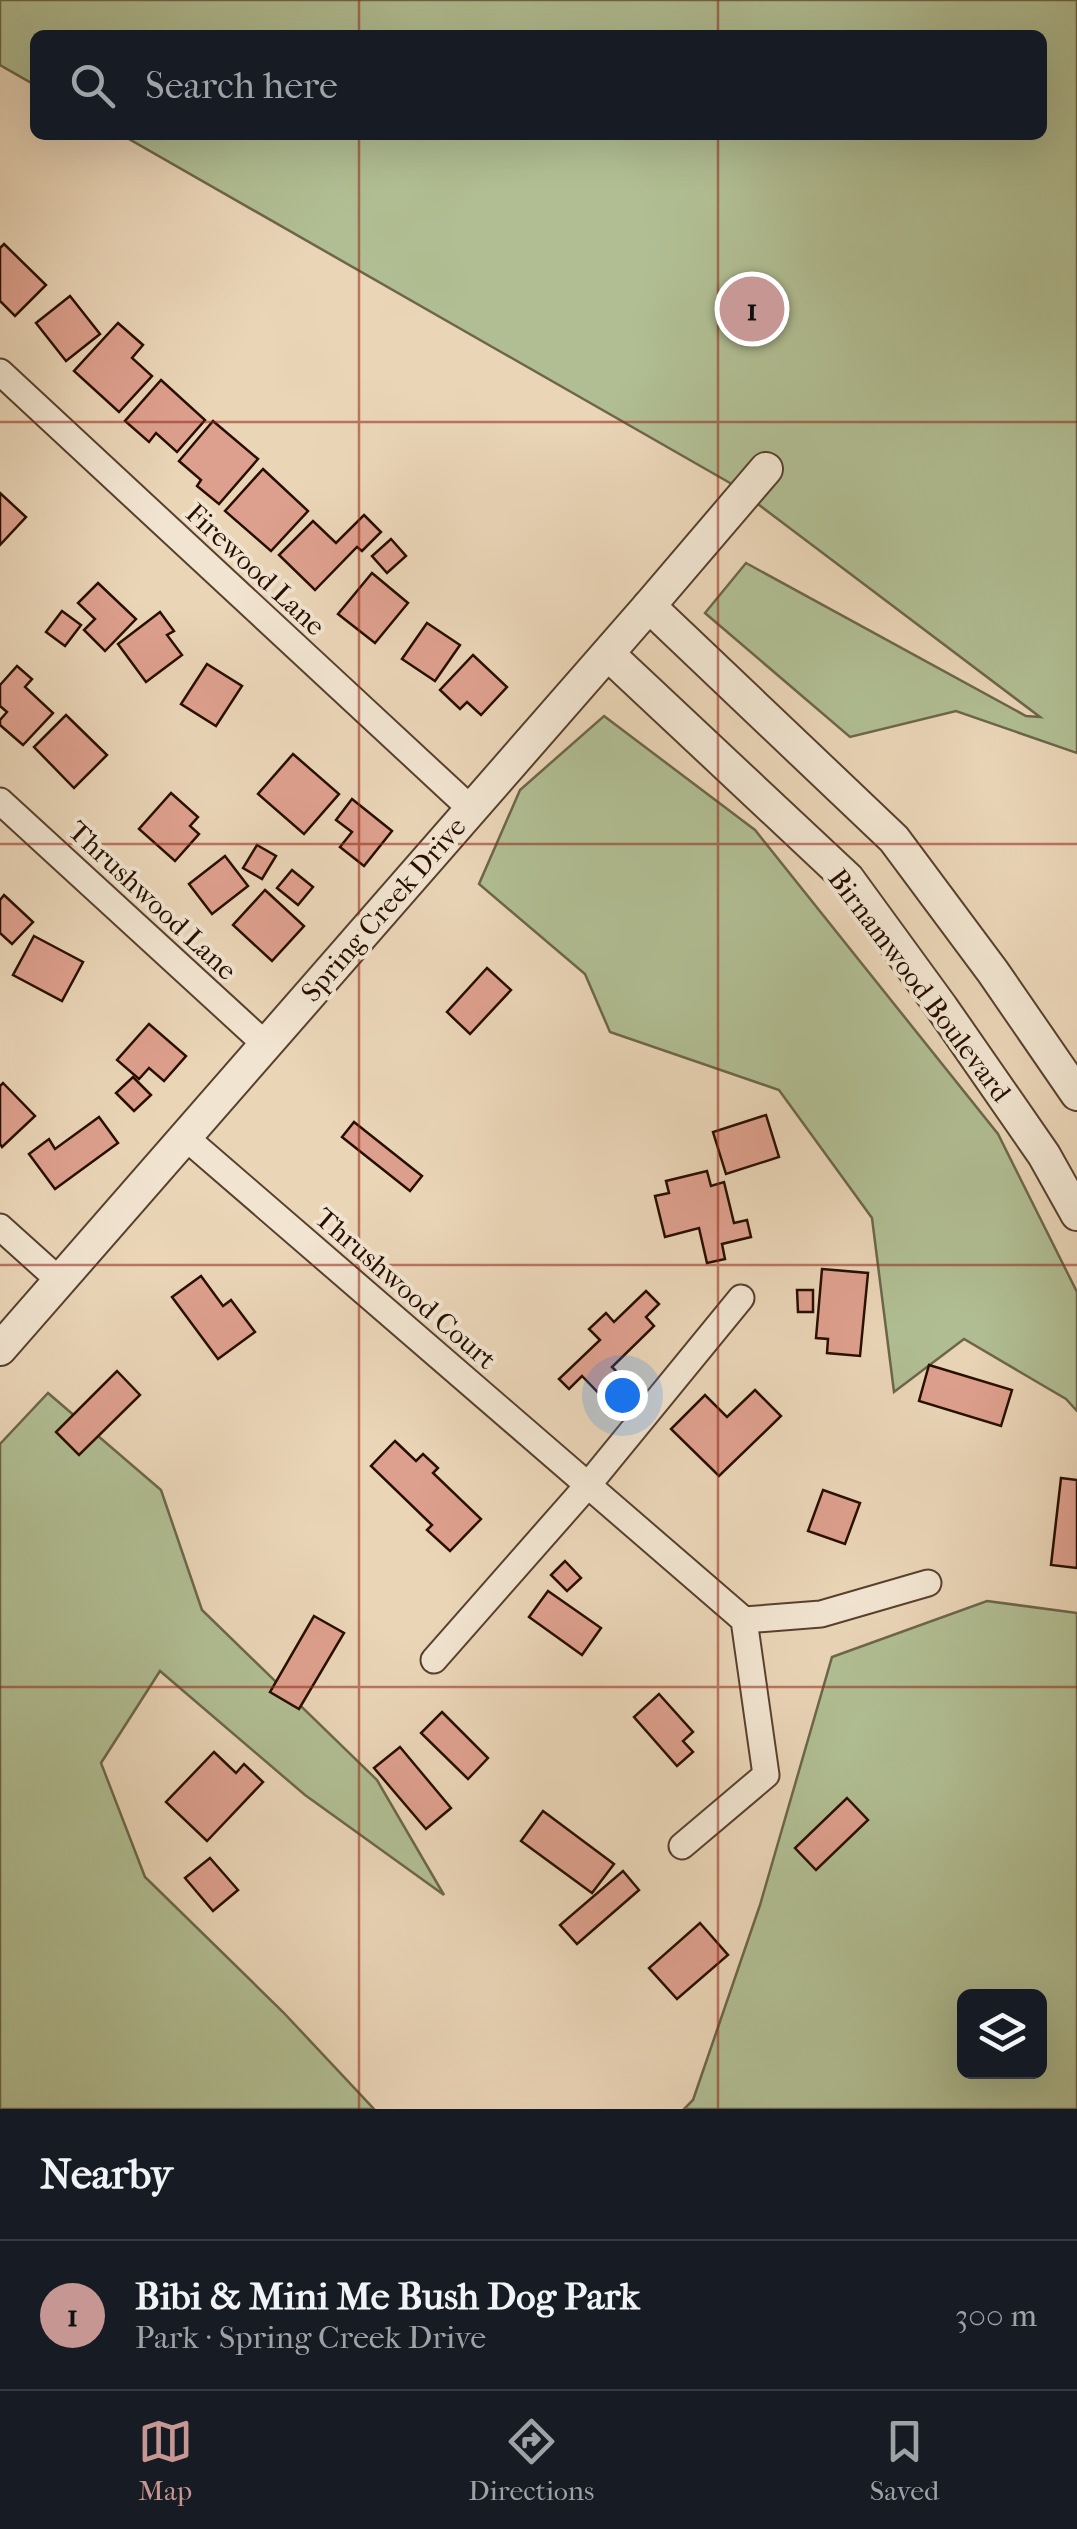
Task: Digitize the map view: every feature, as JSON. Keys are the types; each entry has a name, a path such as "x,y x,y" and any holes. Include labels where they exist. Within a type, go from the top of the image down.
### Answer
{"street":[{"name":"Firewood Lane","path":"0,372 470,809"},
{"name":"Spring Creek Drive","path":"0,1349 766,469"},
{"path":"650,606 894,838 1077,1094"},
{"name":"Birnamwood Boulevard","path":"608,654 848,880 1044,1155 1077,1214"},
{"name":"Thrushwood Lane","path":"0,801 265,1044"},
{"name":"Thrushwood Court","path":"185,1137 744,1620"},
{"path":"0,1227 60,1281"},
{"path":"434,1660 588,1484 741,1298"},
{"path":"682,1846 766,1775 744,1620 821,1614 928,1583"}],"green space":[{"path":"0,0 1077,0 1077,753 956,711 850,737 705,613 746,563 1026,716 1040,717 730,483 131,140 1047,140 1047,30 30,30 30,82 0,65"},
{"path":"604,716 755,830 998,1134 1077,1292 1077,1411 1066,1399 964,1339 894,1392 872,1218 779,1090 610,1032 585,974 479,884 520,790"},
{"path":"48,1393 161,1490 202,1610 377,1780 444,1895 305,1795 160,1671 101,1763 145,1877 283,2012 374,2109 0,2109 0,1444"},
{"path":"987,1601 1077,1613 1077,2109 684,2109 693,2100 760,1905 832,1657"}],"building":[{"path":"4,244 46,285 15,316 0,301 0,248"},
{"path":"70,296 100,334 66,361 36,323"},
{"path":"118,323 143,345 132,358 152,376 119,412 74,371"},
{"path":"161,380 205,420 177,452 156,433 149,442 125,421"},
{"path":"213,421 258,459 219,504 197,486 201,480 179,461"},
{"path":"263,469 308,511 271,551 225,511"},
{"path":"0,493 26,517 0,545"},
{"path":"364,515 381,532 362,551 357,547 315,590 279,555 313,521 336,543"},
{"path":"391,539 406,556 387,573 372,556"},
{"path":"372,573 408,603 375,643 338,614"},
{"path":"98,583 136,619 105,651 84,630 95,619 78,603"},
{"path":"62,611 81,625 65,646 46,632"},
{"path":"160,612 174,631 167,635 182,655 146,682 118,644"},
{"path":"427,623 460,645 435,681 402,659"},
{"path":"473,655 507,687 481,715 467,702 460,709 440,690"},
{"path":"207,664 242,686 216,726 181,704"},
{"path":"17,666 32,679 25,687 53,713 23,745 0,725 7,712 0,706 0,685"},
{"path":"66,715 107,755 74,788 34,747"},
{"path":"293,754 339,794 304,834 258,794"},
{"path":"171,793 198,817 190,826 199,834 175,861 139,829"},
{"path":"352,799 392,831 364,866 340,847 352,832 336,820"},
{"path":"257,845 276,856 262,879 243,868"},
{"path":"225,856 248,886 212,914 189,884"},
{"path":"292,870 313,887 298,905 277,888"},
{"path":"265,890 304,926 272,961 233,925"},
{"path":"4,895 33,922 12,944 0,933 0,900"},
{"path":"34,936 83,962 62,1001 13,975"},
{"path":"487,968 511,990 470,1034 447,1012"},
{"path":"149,1024 186,1056 164,1081 149,1068 139,1079 117,1060"},
{"path":"133,1077 151,1095 134,1111 116,1093"},
{"path":"3,1083 35,1116 2,1147 0,1086"},
{"path":"766,1115 779,1157 726,1174 713,1132"},
{"path":"99,1117 118,1143 55,1189 29,1154 49,1139 55,1149"},
{"path":"354,1122 422,1176 410,1191 342,1137"},
{"path":"707,1171 711,1186 724,1182 734,1223 747,1220 751,1237 722,1244 725,1259 707,1263 699,1228 665,1237 655,1196 669,1193 666,1181"},
{"path":"822,1269 868,1273 860,1356 827,1353 828,1339 816,1338"},
{"path":"201,1276 223,1306 231,1300 255,1332 218,1359 172,1297"},
{"path":"797,1290 813,1290 813,1312 798,1312"},
{"path":"646,1291 659,1304 646,1317 654,1326 612,1367 631,1386 611,1406 582,1376 569,1389 559,1379 600,1340 589,1329 606,1313 614,1322"},
{"path":"929,1365 1012,1390 1001,1426 919,1401"},
{"path":"117,1371 140,1395 79,1455 56,1432"},
{"path":"755,1390 781,1416 719,1476 671,1429 705,1395 727,1417"},
{"path":"395,1441 416,1461 423,1454 438,1468 433,1473 481,1519 450,1551 427,1530 432,1525 371,1466"},
{"path":"1061,1478 1077,1480 1077,1568 1051,1565"},
{"path":"823,1490 860,1503 845,1544 808,1531"},
{"path":"565,1561 581,1578 567,1591 551,1575"},
{"path":"548,1591 601,1628 582,1655 529,1617"},
{"path":"314,1616 344,1633 299,1709 270,1692"},
{"path":"659,1694 693,1732 683,1741 693,1752 677,1766 634,1717"},
{"path":"442,1712 488,1758 468,1779 421,1733"},
{"path":"400,1747 451,1808 426,1829 374,1768"},
{"path":"214,1752 236,1773 244,1764 263,1782 207,1841 166,1802"},
{"path":"847,1798 868,1820 816,1870 795,1848"},
{"path":"543,1811 614,1864 592,1893 521,1841"},
{"path":"210,1858 238,1890 213,1911 185,1878"},
{"path":"623,1871 639,1890 577,1944 560,1925"},
{"path":"700,1923 728,1955 677,1999 649,1968"}],"place":[{"name":"Bibi & Mini Me Bush Dog Park","path":"752,309"}]}
